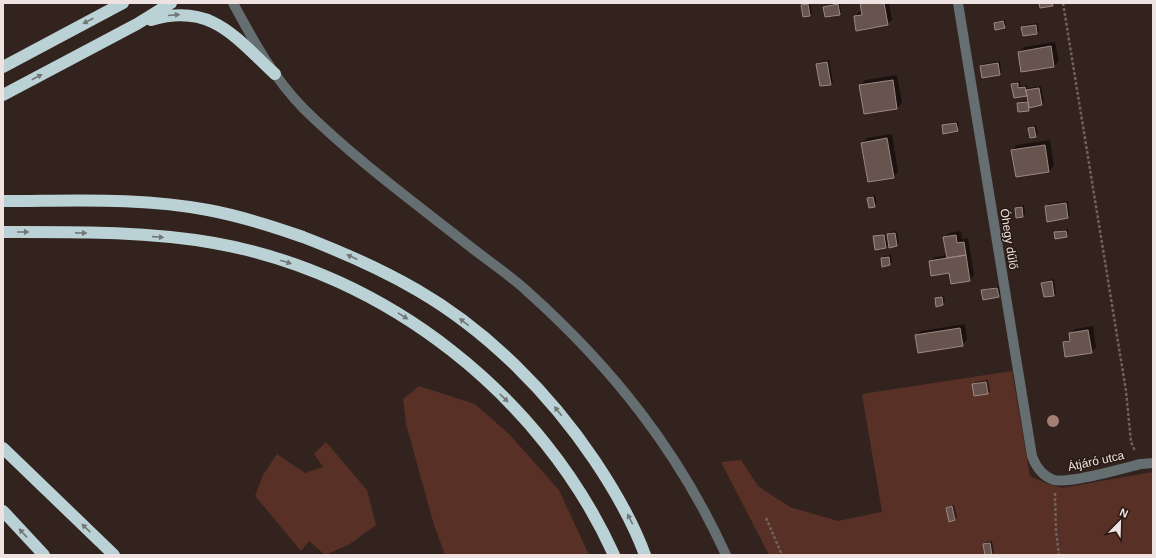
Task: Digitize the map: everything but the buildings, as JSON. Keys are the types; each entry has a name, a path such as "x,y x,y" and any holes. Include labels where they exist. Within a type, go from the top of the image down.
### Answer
{"highway":[{"path":"3,67 122,3"},
{"path":"3,95 137,24 171,3"},
{"path":"137,24 164,16 185,14 203,18 224,28 275,74"},
{"path":"3,201 122,201 173,205 227,214 270,226 321,244 368,265 417,290 457,317 492,345 553,404 605,476 639,538 645,555"},
{"path":"3,232 120,234 187,239 238,248 309,270 382,304 420,327 459,356 513,407 542,440 586,500 614,555"},
{"path":"4,449 114,555"},
{"path":"3,512 44,555"}],"street":[{"path":"233,3 249,33 275,74 303,108 379,176 528,291 574,336 626,392 658,435 692,488 726,555"},
{"name":"Óhegy dűlő","path":"958,3 1032,456 1036,467 1044,475"},
{"name":"Átjáró utca","path":"1044,475 1055,480 1068,481 1141,464 1153,463"}],"path":[{"path":"1063,3 1126,391 1131,442 1141,464"},
{"path":"1055,480 1056,531 1059,555"},
{"path":"766,518 782,555"}],"shaded area":[{"path":"1012,371 1030,476 1062,488 1153,472 1153,555 769,555 721,462 741,460 758,486 790,507 838,521 882,512 862,394"},
{"path":"419,386 475,404 510,435 559,490 589,555 445,555 434,525 406,424 403,399"},
{"path":"326,442 367,490 376,525 350,544 325,555 309,541 301,551 255,496 263,475 277,454 305,473 323,467 314,454"}]}
